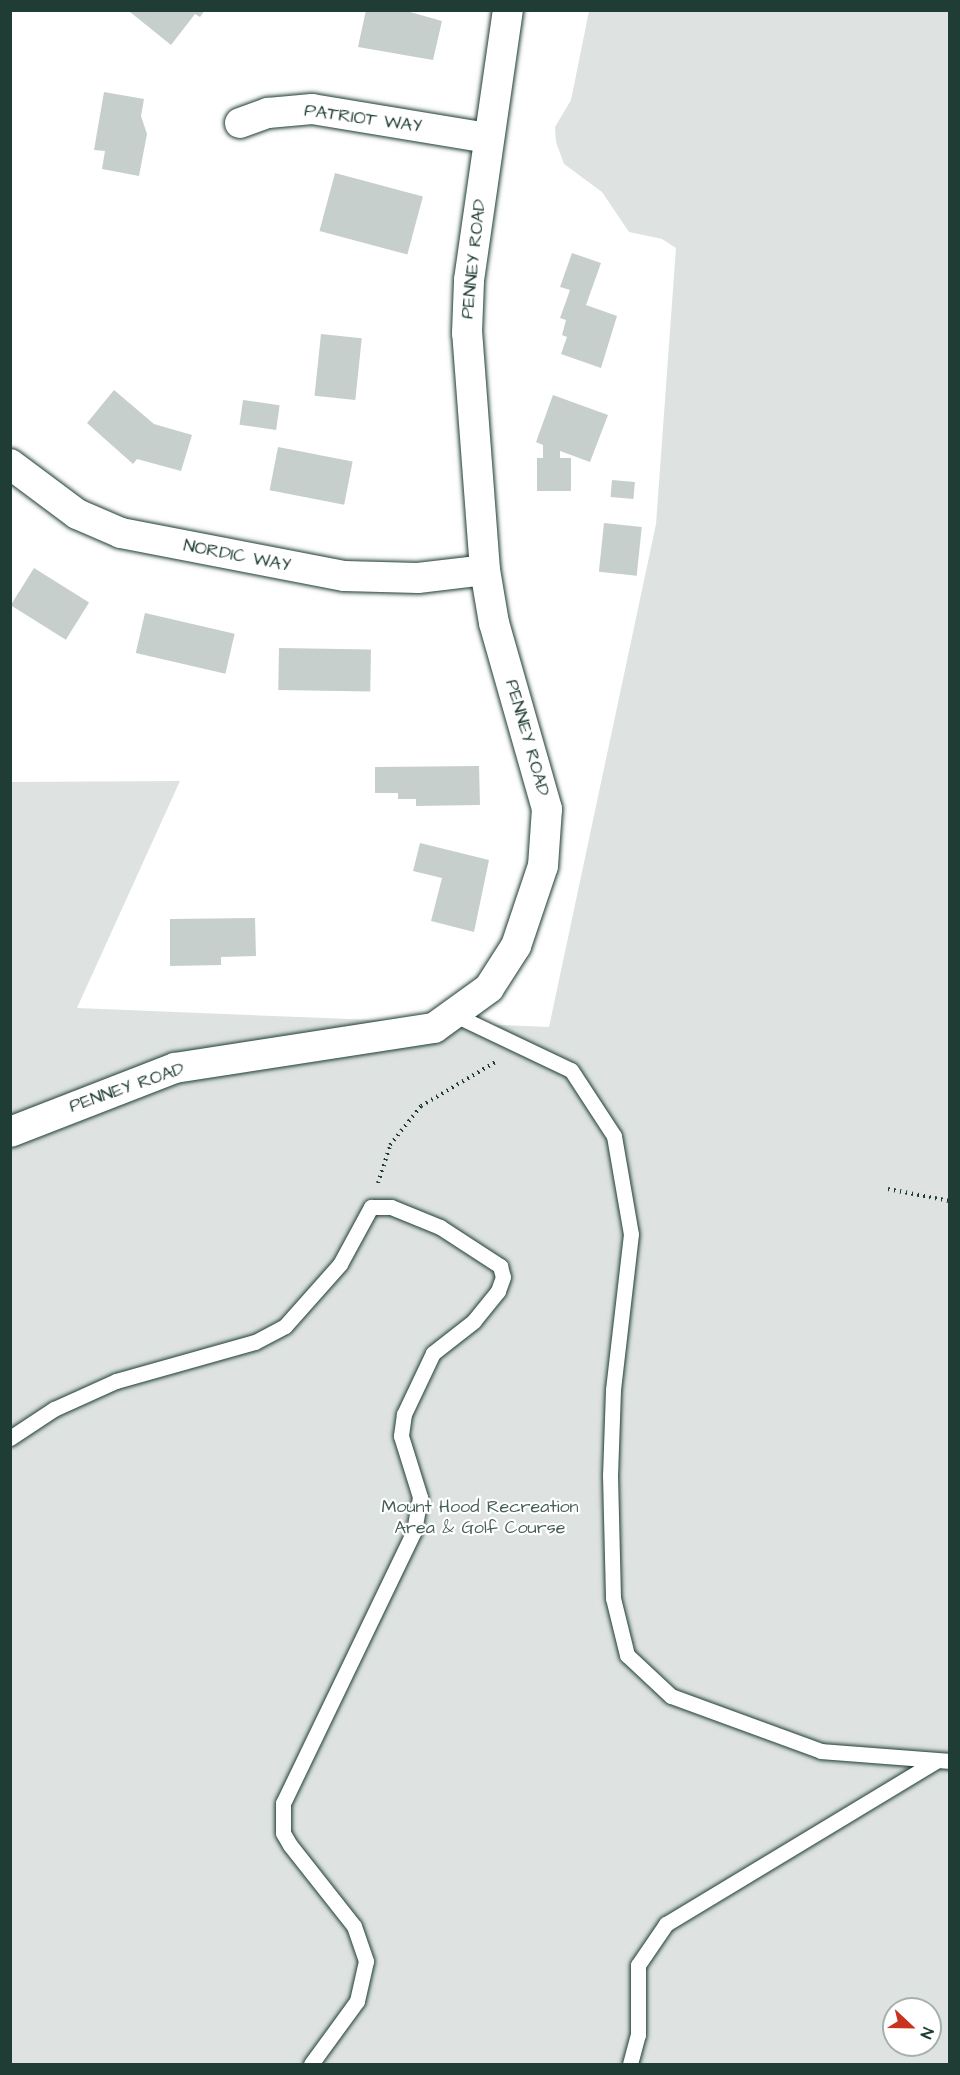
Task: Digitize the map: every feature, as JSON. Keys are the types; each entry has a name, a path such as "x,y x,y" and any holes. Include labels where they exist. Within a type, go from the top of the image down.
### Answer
{"street":[{"name":"PENNEY ROAD","path":"10,1132 175,1068 409,1034 455,1015 489,987 516,946 536,894 547,838 542,780 494,623 485,570 467,324 488,138 508,10"},
{"name":"PATRIOT WAY","path":"240,123 268,113 312,109 488,138"},
{"name":"NORDIC WAY","path":"10,464 77,514 121,533 344,576 418,578 485,570"}],"lane":[{"path":"455,1015 571,1070 614,1136 631,1234 613,1390 610,1475 613,1598 627,1655 671,1696 821,1751 942,1762"},
{"path":"10,1438 116,1381 255,1342 285,1326 340,1264 371,1207 391,1207 464,1239 494,1259 503,1277 487,1309 433,1353 412,1394 401,1436 420,1497 414,1531 284,1803 284,1833 290,1845 354,1926 366,1961 357,2001 311,2064"},
{"path":"630,2064 638,2035 638,1965 666,1924 942,1762"}],"path":[{"path":"371,1207 390,1145 422,1106 495,1061 533,1052"},
{"path":"888,1189 950,1201"}],"green space":[{"name":"Mount Hood Recreation Area & Golf Course","path":"589,11 949,11 949,2064 11,2064 10,782 180,781 77,1008 549,1027 656,524 676,248 662,239 629,232 602,192 564,164 556,142 555,127 571,100"}],"building":[{"path":"205,10 200,17 195,14 171,45 130,12"},
{"path":"366,10 403,10 442,21 433,60 358,47"},
{"path":"104,92 144,99 141,116 147,134 139,176 102,169 105,151 94,150"},
{"path":"335,173 423,197 407,255 319,231"},
{"path":"572,253 601,263 586,305 617,316 601,368 561,354 567,337 562,335 566,320 560,318 570,290 560,287"},
{"path":"321,334 362,338 355,400 315,396"},
{"path":"114,390 154,424 192,435 181,471 137,459 133,464 87,423"},
{"path":"553,395 608,415 590,462 560,451 560,458 571,458 571,491 537,491 537,458 543,458 543,445 536,442"},
{"path":"243,400 280,405 276,430 240,425"},
{"path":"278,447 353,462 344,505 270,490"},
{"path":"612,480 635,482 633,499 611,497"},
{"path":"604,523 642,527 637,576 599,572"},
{"path":"34,568 89,602 66,640 11,605"},
{"path":"145,613 235,634 225,674 136,653"},
{"path":"279,648 371,650 370,692 278,690"},
{"path":"479,766 480,805 416,806 416,799 398,799 398,793 375,793 375,767"},
{"path":"420,843 489,860 474,932 431,921 442,878 413,871"},
{"path":"255,918 256,956 221,957 221,965 170,966 170,919"}]}
